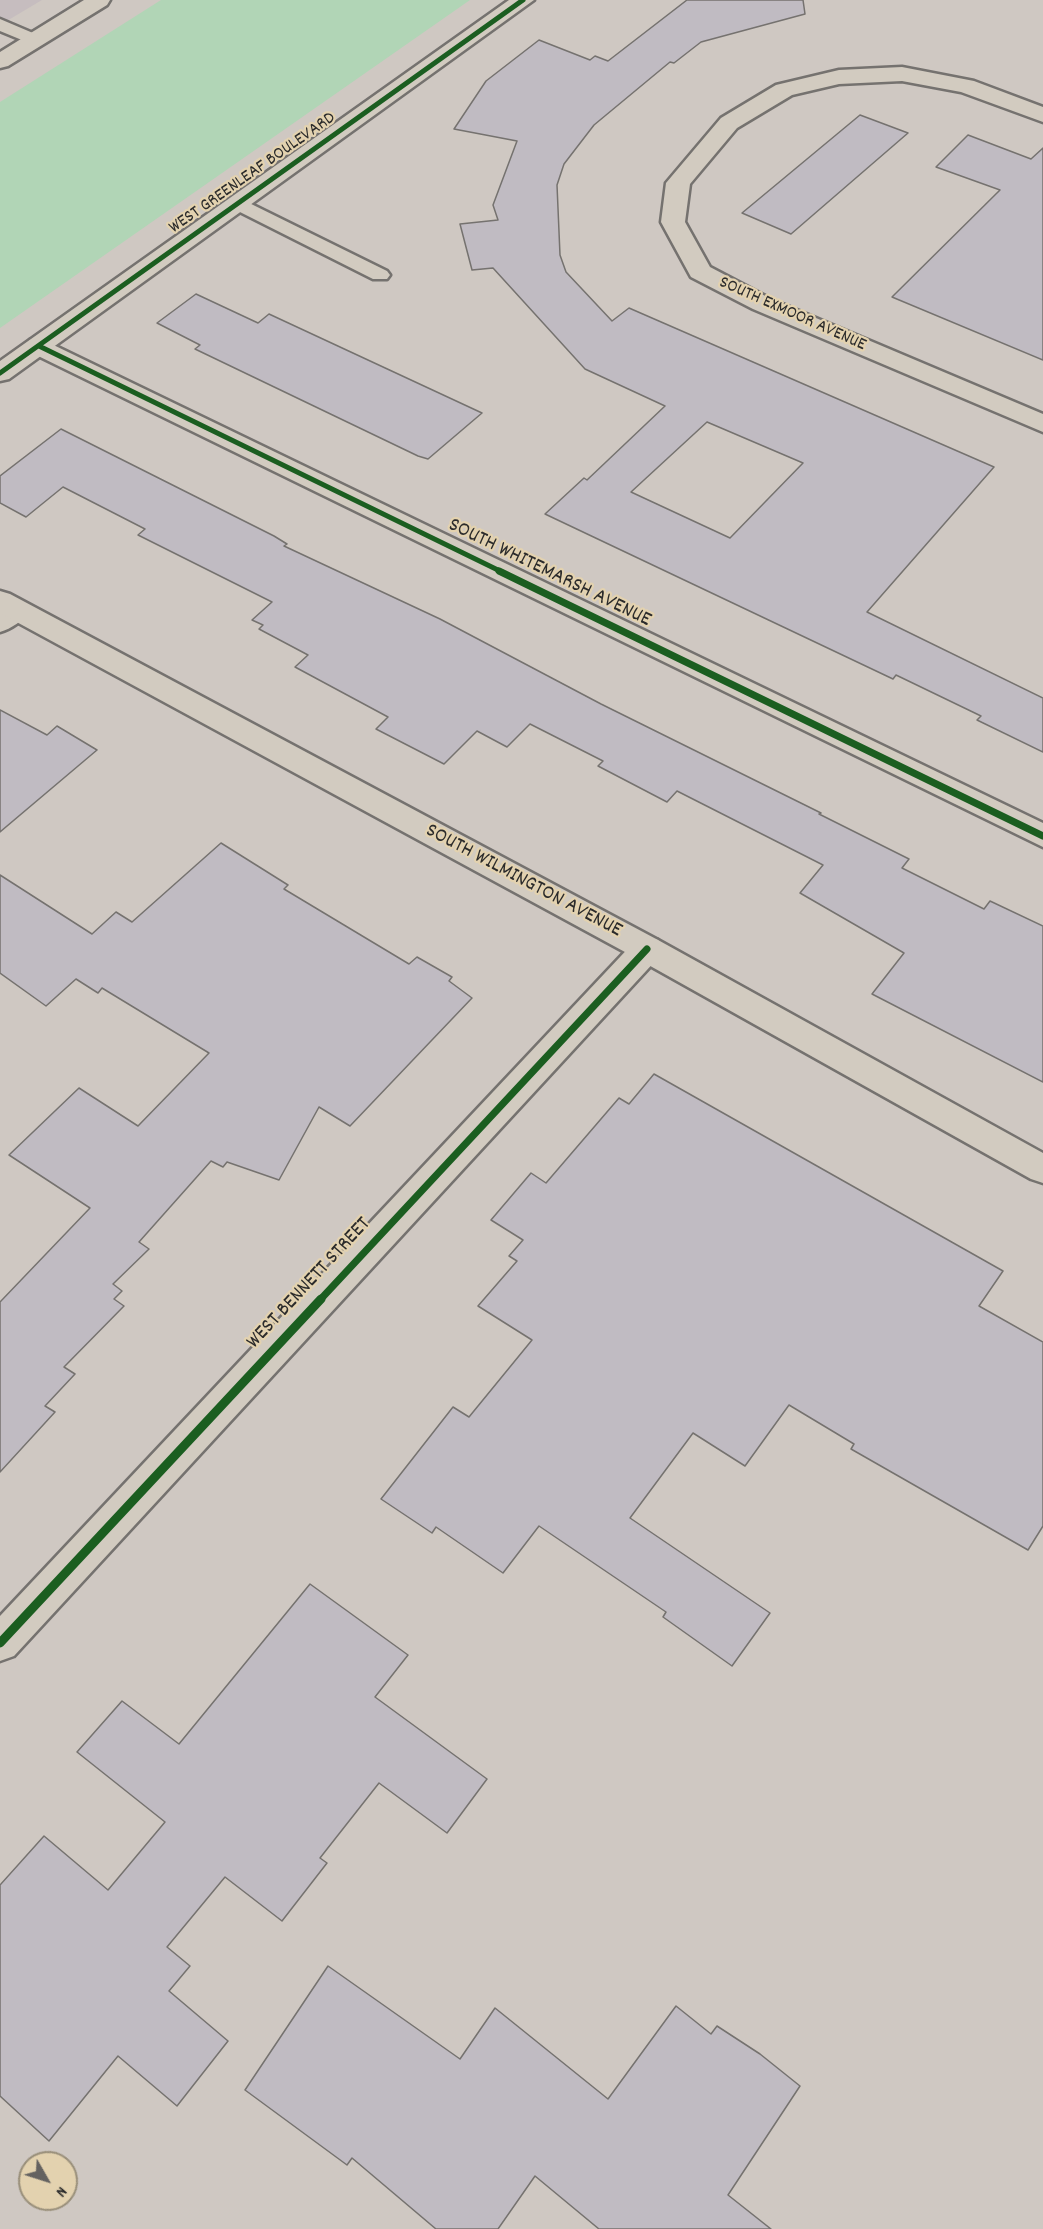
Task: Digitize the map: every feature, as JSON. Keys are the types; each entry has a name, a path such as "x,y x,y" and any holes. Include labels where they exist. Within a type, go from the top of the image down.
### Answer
{"street":[{"path":"0,61 99,0"},
{"name":"WEST GREENLEAF BOULEVARD","path":"0,373 524,0"},
{"name":"SOUTH EXMOOR AVENUE","path":"1043,115 966,86 902,74 839,77 784,90 729,123 678,183 673,222 700,272 762,304 1043,424"},
{"name":"SOUTH WHITEMARSH AVENUE","path":"39,346 1043,836"},
{"name":"SOUTH WILMINGTON AVENUE","path":"6,612 647,950 1043,1169"},
{"name":"WEST BENNETT STREET","path":"0,1643 647,950"}],"lane":[{"path":"0,24 34,40"},
{"path":"237,203 380,275"}],"shaded area":[{"path":"0,0 42,0 0,25"}],"green space":[{"path":"161,0 470,0 0,328 0,102"}],"building":[{"path":"687,0 803,0 805,14 701,42 674,63 670,62 594,125 564,164 557,185 560,255 566,272 612,321 629,308 994,467 867,612 1043,698 1043,752 977,720 981,716 896,675 893,679 545,514 584,478 587,480 665,406 585,369 493,268 472,270 460,224 498,220 493,205 517,141 454,129 486,81 539,40 590,60 595,56 608,61","holes":["707,422 803,463 730,538 631,492"]},
{"path":"860,115 908,133 791,234 742,213"},
{"path":"968,135 1031,159 1043,148 1043,360 892,297 1000,190 936,167"},
{"path":"196,294 258,323 269,314 482,413 428,459 418,456 195,349 200,345 157,323"},
{"path":"61,429 274,536 287,544 284,546 440,619 601,704 909,859 902,868 984,909 990,901 1043,926 1043,1082 872,994 904,953 800,893 823,865 677,791 667,802 598,766 603,761 530,724 507,747 477,731 444,764 376,729 388,717 295,667 308,655 259,629 263,625 252,620 272,602 138,535 145,529 63,487 26,517 0,503 0,476"},
{"path":"0,710 47,735 57,726 97,750 0,832"},
{"path":"221,843 288,885 284,889 409,964 417,957 452,977 449,981 472,998 350,1126 319,1107 279,1180 227,1162 223,1167 211,1161 139,1242 149,1249 113,1284 122,1291 114,1299 124,1306 64,1367 75,1374 45,1406 55,1412 0,1472 0,1302 90,1208 9,1155 79,1088 138,1126 209,1053 102,988 98,993 76,979 46,1006 0,973 0,875 92,934 116,912 132,922"},
{"path":"654,1074 1003,1271 979,1306 1043,1342 1043,1526 1028,1550 851,1449 854,1444 789,1405 745,1466 693,1433 630,1518 770,1613 732,1666 663,1617 666,1612 539,1526 503,1573 436,1527 432,1533 381,1499 453,1407 469,1417 532,1340 478,1306 517,1261 509,1256 523,1240 491,1220 531,1173 546,1183 619,1098 629,1104"},
{"path":"310,1584 408,1655 375,1697 487,1779 447,1833 379,1783 320,1858 327,1863 282,1921 225,1877 167,1947 190,1966 169,1991 228,2041 177,2106 118,2056 49,2141 0,2096 0,1885 44,1836 108,1890 165,1822 77,1752 122,1701 179,1744"},
{"path":"328,1966 460,2059 495,2008 608,2099 676,2006 711,2034 717,2026 760,2054 800,2086 728,2195 771,2229 599,2229 535,2176 498,2229 436,2229 352,2158 347,2165 245,2090"}],"cycle path":[{"path":"0,373 523,0"},
{"path":"39,346 1043,836"},
{"path":"0,1643 647,949"}]}
